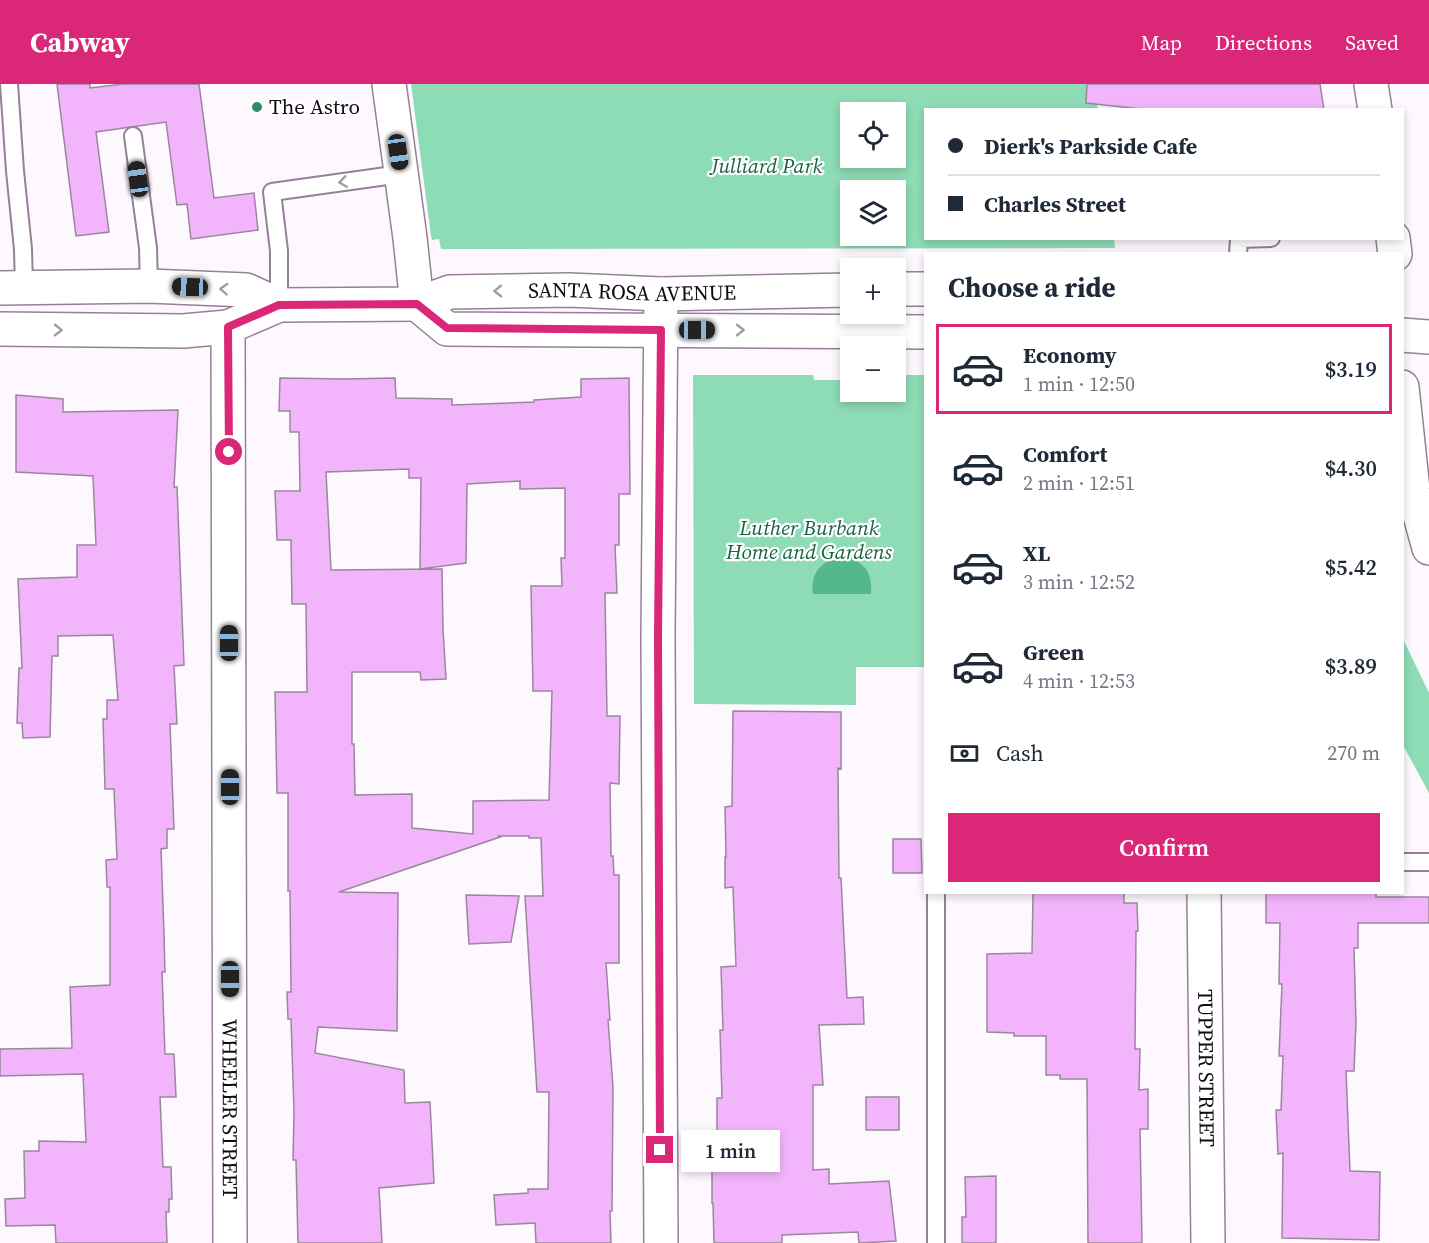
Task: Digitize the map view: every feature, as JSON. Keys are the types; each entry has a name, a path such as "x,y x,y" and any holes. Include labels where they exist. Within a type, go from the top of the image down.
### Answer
{"street":[{"path":"389,84 417,304"},
{"path":"1371,84 1375,108"},
{"name":"SANTA ROSA AVENUE","path":"12,288 149,286 246,290 279,305"},
{"path":"906,290 924,289"},
{"name":"SANTA ROSA AVENUE","path":"0,329 183,331 228,327 279,305 417,304 450,292 569,290 662,294 840,290"},
{"path":"661,1243 658,637 662,294"},
{"name":"SANTA ROSA AVENUE","path":"417,304 447,328 924,332"},
{"name":"WHEELER STREET","path":"228,327 230,1243"},
{"path":"1404,335 1429,337"},
{"path":"1404,406 1413,490 1429,548"},
{"name":"TUPPER STREET","path":"1204,894 1208,1243"}],"lane":[{"path":"9,84 8,172 23,249 12,288"},
{"path":"133,136 147,248 149,286"},
{"path":"279,305 279,251 272,192 401,174"},
{"path":"1404,862 1429,862"},
{"path":"936,894 936,1243"}],"green space":[{"name":"Julliard Park","path":"411,84 1094,84 1098,108 924,108 924,240 1114,240 1115,248 441,249 439,239 432,240 431,236"},
{"name":"Luther Burbank Home and Gardens","path":"693,375 813,375 814,380 840,380 840,402 906,402 906,375 924,375 924,667 856,667 856,705 694,704"},
{"path":"1404,641 1429,693 1429,793 1404,747"}],"shaded area":[{"path":"839,557 854,560 864,567 870,579 871,594 813,594 813,580 818,570 826,562"}],"building":[{"path":"57,84 90,84 90,88 123,84 199,84 214,198 254,193 258,230 191,239 187,204 177,205 166,122 96,132 109,232 76,236"},
{"path":"1087,84 1320,84 1324,108 1132,108 1086,103"},
{"path":"280,378 395,378 396,398 452,399 452,405 534,402 534,400 581,397 581,379 629,378 630,494 619,494 619,545 615,545 617,593 605,593 607,716 620,716 619,784 610,783 611,856 613,856 614,875 619,875 619,963 606,963 613,1087 611,1243 536,1243 535,1223 496,1225 494,1195 528,1193 528,1189 548,1189 549,1092 537,1092 525,896 543,896 541,838 498,836 500,837 339,892 398,893 397,1031 318,1027 315,1053 404,1070 405,1103 430,1102 434,1183 379,1188 382,1243 298,1243 296,1160 293,1160 291,1019 288,1019 287,992 291,992 288,793 277,793 275,692 307,692 306,604 292,604 291,540 277,540 275,491 300,491 299,432 290,432 290,411 279,411","holes":["409,469 409,478 421,478 420,569 466,563 467,484 520,481 520,489 565,488 565,558 561,558 562,586 531,586 533,691 552,691 549,800 473,801 473,834 412,828 412,794 355,795 352,672 420,672 421,680 446,679 442,569 331,570 326,472"]},
{"path":"16,395 63,399 63,412 178,410 174,487 177,487 184,665 174,666 177,724 170,724 174,829 167,829 167,848 161,849 165,1054 174,1054 176,1097 160,1097 163,1167 171,1167 172,1199 169,1199 169,1212 166,1212 167,1243 56,1243 55,1225 6,1226 5,1199 25,1198 24,1151 39,1151 39,1141 86,1142 83,1074 0,1076 0,1049 72,1048 70,987 110,985 110,887 107,887 106,860 117,859 114,789 105,789 103,719 107,719 107,700 118,700 113,635 58,636 58,656 52,656 50,737 23,738 22,723 17,723 19,668 22,668 18,579 77,577 77,545 96,545 93,476 16,472"},
{"path":"733,711 841,712 841,769 838,768 839,878 841,878 847,998 863,997 864,1024 819,1025 823,1085 813,1085 813,1170 829,1169 829,1184 889,1181 896,1241 859,1243 858,1232 782,1235 782,1243 714,1243 712,1157 717,1157 717,1098 722,1098 721,967 736,966 733,887 725,888 725,807 732,806"},
{"path":"893,839 921,839 922,873 893,873"},
{"path":"1033,894 1124,894 1124,903 1137,903 1135,1049 1140,1049 1139,1090 1148,1089 1148,1129 1140,1129 1142,1243 1088,1243 1087,1079 1060,1079 1060,1075 1046,1075 1046,1036 1014,1036 1014,1033 987,1032 987,954 1032,953"},
{"path":"1266,894 1376,894 1376,897 1429,897 1429,923 1358,923 1358,948 1354,948 1356,1023 1354,1071 1346,1071 1350,1171 1380,1172 1379,1240 1282,1238 1283,1153 1278,1154 1276,1110 1281,1110 1283,1056 1279,1056 1282,984 1279,984 1280,923 1266,923"},
{"path":"466,895 519,896 511,942 469,944"},
{"path":"866,1097 899,1097 899,1130 866,1130"},
{"path":"996,1176 996,1243 962,1243 962,1217 966,1217 965,1177"}],"place":[{"name":"The Astro","path":"257,107"}],"route":[{"path":"229,452 228,327 279,305 417,304 447,328 661,330 658,637 660,1150"}]}
